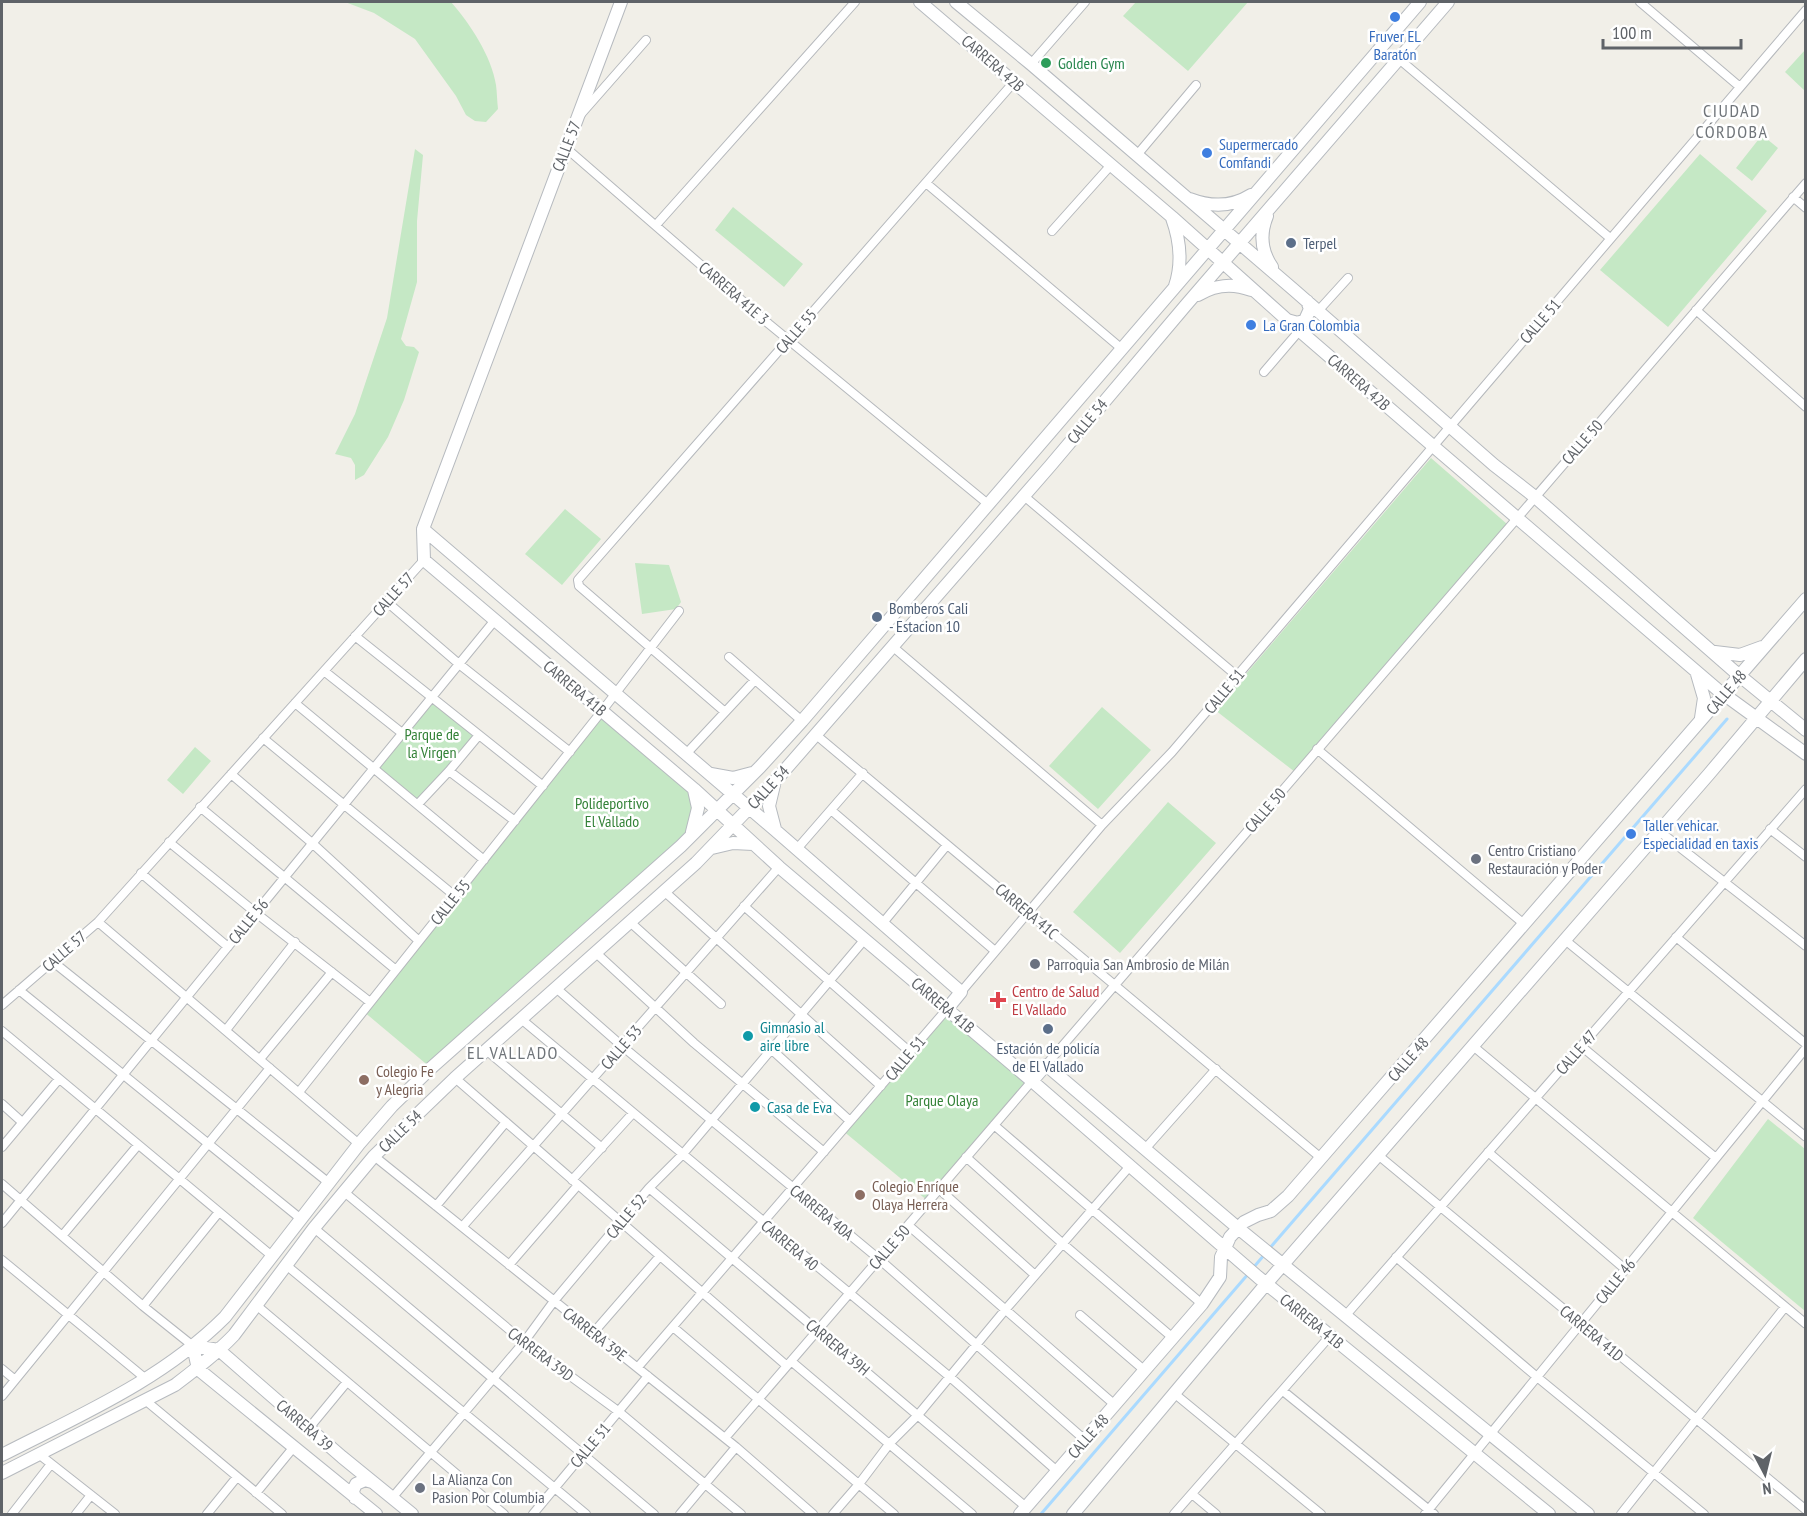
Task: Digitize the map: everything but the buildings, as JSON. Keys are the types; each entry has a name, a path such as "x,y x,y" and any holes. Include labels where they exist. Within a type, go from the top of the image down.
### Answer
{"street":[{"name":"CALLE 57","path":"2,1005 98,921 424,560 423,529 621,2"},
{"path":"656,225 855,2"},
{"name":"CARRERA 42B","path":"920,2 1724,695 1806,754"},
{"name":"CARRERA 42B","path":"956,2 1278,276 1449,427 1535,497 1806,730"},
{"path":"1031,64 1085,2"},
{"name":"CALLE 54","path":"2,1455 146,1379 193,1346 225,1317 359,1144 392,1106 431,1068 681,846 760,767 802,721 1420,2"},
{"name":"CALLE 54","path":"2,1473 175,1385 198,1369 234,1335 314,1228 374,1156 455,1078 696,863 777,779 1024,496 1448,2"},
{"path":"1640,2 1740,87"},
{"name":"CALLE 51","path":"638,1367 947,1009 1102,825 1172,752 1806,10"},
{"path":"576,120 646,40"},
{"path":"1399,59 1610,238"},
{"name":"CALLE 55","path":"650,649 579,586 578,580 1014,82"},
{"path":"1137,155 1196,85"},
{"name":"CARRERA 41E 3","path":"566,148 789,339 988,504"},
{"path":"1052,231 1111,165"},
{"path":"1187,198 1206,204 1225,205 1249,197 1268,180"},
{"path":"926,183 1122,349"},
{"name":"CALLE 50","path":"725,1438 1806,183"},
{"path":"1793,197 1806,208"},
{"path":"1272,207 1263,225 1262,239 1267,258 1278,276"},
{"path":"1172,217 1180,252 1179,271 1173,290"},
{"path":"1317,311 1348,278"},
{"path":"1186,305 1203,292 1225,286 1247,288 1257,293"},
{"path":"1286,319 1298,323 1305,320 1310,309 1307,302"},
{"path":"1696,310 1806,407"},
{"path":"1264,372 1300,330"},
{"path":"1024,496 1237,676"},
{"name":"CARRERA 41B","path":"423,529 961,992"},
{"name":"CARRERA 41B","path":"424,560 694,789 779,867 1032,1081 1262,1281 1549,1515"},
{"name":"CALLE 48","path":"1023,1511 1202,1304 1220,1277 1224,1247 1238,1228 1258,1215 1271,1211 1281,1203 1806,600"},
{"path":"387,602 459,664 570,752"},
{"name":"CALLE 55","path":"299,1092 570,752 679,611"},
{"name":"CALLE 56","path":"2,1222 495,620"},
{"path":"355,636 543,786"},
{"path":"1712,651 1740,655 1750,653 1768,643"},
{"path":"892,646 1102,825"},
{"path":"650,649 725,712"},
{"path":"729,657 802,721"},
{"path":"1073,1515 1175,1395 1262,1281 1378,1155 1806,659"},
{"path":"1696,670 1704,698 1704,708 1698,725"},
{"path":"324,671 402,734"},
{"path":"686,754 755,680"},
{"path":"295,703 375,767 484,860"},
{"name":"CARRERA 41C","path":"815,734 1321,1158"},
{"path":"418,804 479,735"},
{"path":"263,738 455,896"},
{"path":"1317,750 1524,924"},
{"path":"708,773 733,778 760,767"},
{"path":"449,771 515,821"},
{"path":"796,849 863,773"},
{"path":"231,774 312,843 419,941"},
{"path":"775,830 769,806 770,796 777,779"},
{"path":"690,836 698,808 694,789"},
{"name":"CALLE 47","path":"1346,1315 1806,789"},
{"path":"200,807 396,970"},
{"path":"831,810 995,951"},
{"path":"1770,829 1806,857"},
{"path":"1659,831 1806,946"},
{"path":"170,842 370,1002"},
{"path":"711,848 733,843 753,844"},
{"path":"882,924 947,845"},
{"path":"681,846 695,849 698,856 696,863"},
{"name":"CALLE 53","path":"463,1226 779,867"},
{"path":"141,873 228,947"},
{"path":"665,892 881,1086"},
{"path":"744,906 910,1052"},
{"path":"98,921 359,1144"},
{"path":"630,921 685,974 721,1004"},
{"path":"1676,937 1806,1046"},
{"name":"CALLE 52","path":"392,1498 524,1342 554,1301 650,1188 682,1155 865,939"},
{"path":"1565,940 1806,1137"},
{"path":"226,1030 294,942"},
{"path":"595,952 742,1084 824,1152"},
{"path":"52,961 329,1183"},
{"path":"260,1059 332,972"},
{"name":"CARRERA 40A","path":"556,988 622,1046 879,1258 1085,1440"},
{"path":"19,990 122,1076 301,1219"},
{"name":"CARRERA 40","path":"521,1019 950,1377 1057,1471"},
{"path":"2,1031 272,1256"},
{"path":"1473,1046 1806,1324"},
{"path":"1581,1046 1716,1158"},
{"name":"CALLE 46","path":"1430,1513 1474,1454 1806,1046"},
{"path":"486,1050 602,1148"},
{"path":"771,1050 850,1121"},
{"name":"CARRERA 41B","path":"1046,1065 1238,1228 1588,1515"},
{"path":"2,1396 270,1068"},
{"path":"1145,1149 1216,1069"},
{"path":"455,1078 702,1293 890,1443 972,1515"},
{"path":"2,1147 59,1079"},
{"path":"2,1104 22,1122"},
{"path":"509,1265 602,1148 633,1113"},
{"path":"436,1206 506,1122"},
{"path":"994,1125 1202,1304"},
{"path":"62,1236 138,1145"},
{"path":"1488,1152 1625,1269"},
{"name":"CARRERA 41D","path":"1378,1155 1806,1510"},
{"name":"CARRERA 39E","path":"374,1156 725,1438 813,1515"},
{"path":"966,1157 1173,1338"},
{"path":"833,1515 890,1443 918,1415 1062,1243 1130,1166"},
{"path":"2,1184 143,1306 193,1346 219,1350"},
{"name":"CARRERA 39H","path":"650,1188 918,1415 1023,1511"},
{"path":"939,1189 1035,1275"},
{"name":"CARRERA 39D","path":"344,1191 524,1342 618,1411 741,1515"},
{"path":"143,1306 219,1212"},
{"path":"908,1226 1115,1405"},
{"path":"314,1228 654,1515"},
{"path":"594,1332 660,1256"},
{"path":"1396,1257 1704,1515"},
{"path":"2,1260 146,1379"},
{"path":"286,1265 585,1515"},
{"path":"255,1304 504,1515"},
{"path":"1621,1515 1785,1307"},
{"path":"1080,1316 1144,1370"},
{"path":"672,1327 894,1515"},
{"path":"234,1335 230,1351 232,1360 238,1368"},
{"path":"1174,1515 1330,1336"},
{"path":"193,1346 198,1369"},
{"name":"CARRERA 39","path":"219,1350 412,1515"},
{"path":"2,1369 14,1379"},
{"name":"CARRERA 39","path":"198,1369 376,1515"},
{"name":"CALLE 51","path":"533,1515 648,1376"},
{"path":"175,1385 191,1378 208,1379 216,1384"},
{"path":"309,1428 347,1382"},
{"path":"1283,1391 1430,1513"},
{"path":"1175,1395 1321,1515"},
{"path":"145,1400 282,1515"},
{"path":"680,1515 736,1447"},
{"path":"256,1493 293,1448"},
{"path":"40,1455 115,1515"},
{"path":"327,1474 333,1477 342,1473 345,1464 342,1457"},
{"path":"12,1515 51,1464"},
{"path":"207,1515 237,1478"},
{"path":"355,1498 353,1491 356,1484 365,1480 372,1482"},
{"path":"1192,1494 1216,1515"},
{"path":"76,1515 91,1496"}],"green space":[{"path":"345,2 451,2 465,19 490,63 496,85 498,109 486,122 475,121 466,115 456,96 415,39 374,13"},
{"path":"1136,2 1248,2 1188,71 1123,16"},
{"path":"1805,50 1805,91 1785,72"},
{"path":"1762,135 1778,148 1752,181 1736,168"},
{"path":"415,149 423,155 417,221 417,282 401,339 406,346 414,347 419,352 404,400 388,437 364,475 355,480 355,465 351,458 335,454 355,414 387,318"},
{"path":"1700,154 1767,211 1668,327 1600,270"},
{"path":"733,207 803,264 784,287 715,230"},
{"path":"1431,458 1507,524 1295,772 1215,710"},
{"path":"565,509 601,539 562,585 525,554"},
{"path":"635,563 669,565 681,602 676,609 642,614"},
{"name":"Parque de la Virgen","path":"431,698 479,735 418,804 375,767"},
{"path":"1102,707 1151,750 1098,809 1049,766"},
{"name":"Polideportivo El Vallado","path":"602,711 694,789 694,827 431,1068 363,1011"},
{"path":"195,747 211,761 183,794 167,780"},
{"path":"1168,802 1216,843 1120,953 1073,912"},
{"name":"Parque Olaya","path":"947,1009 1032,1081 928,1201 842,1130"},
{"path":"1768,1119 1805,1149 1805,1311 1693,1218"}],"waterway":[{"path":"1269,1249 1727,719"},
{"path":"1253,1268 1265,1254"},
{"path":"1041,1514 1249,1273"}],"place":[{"name":"Fruver EL Baratón","path":"1395,17"},
{"name":"Golden Gym","path":"1046,63"},
{"name":"Supermercado Comfandi","path":"1207,153"},
{"name":"Terpel","path":"1291,243"},
{"name":"La Gran Colombia","path":"1251,325"},
{"name":"Bomberos Cali - Estacion 10","path":"877,617"},
{"name":"Taller vehicar. Especialidad en taxis","path":"1631,834"},
{"name":"Centro Cristiano Restauración y Poder","path":"1476,859"},
{"name":"Parroquia San Ambrosio de Milán","path":"1035,964"},
{"name":"Centro de Salud El Vallado","path":"998,1000"},
{"name":"Estación de policía de El Vallado","path":"1048,1029"},
{"name":"Gimnasio al aire libre","path":"748,1036"},
{"name":"Colegio Fe y Alegria","path":"364,1080"},
{"name":"Casa de Eva","path":"755,1107"},
{"name":"Colegio Enríque Olaya Herrera","path":"860,1195"},
{"name":"La Alianza Con Pasion Por Columbia","path":"420,1488"}],"district":[{"name":"CIUDAD CÓRDOBA","path":"1732,121"},
{"name":"EL VALLADO","path":"513,1053"}]}
